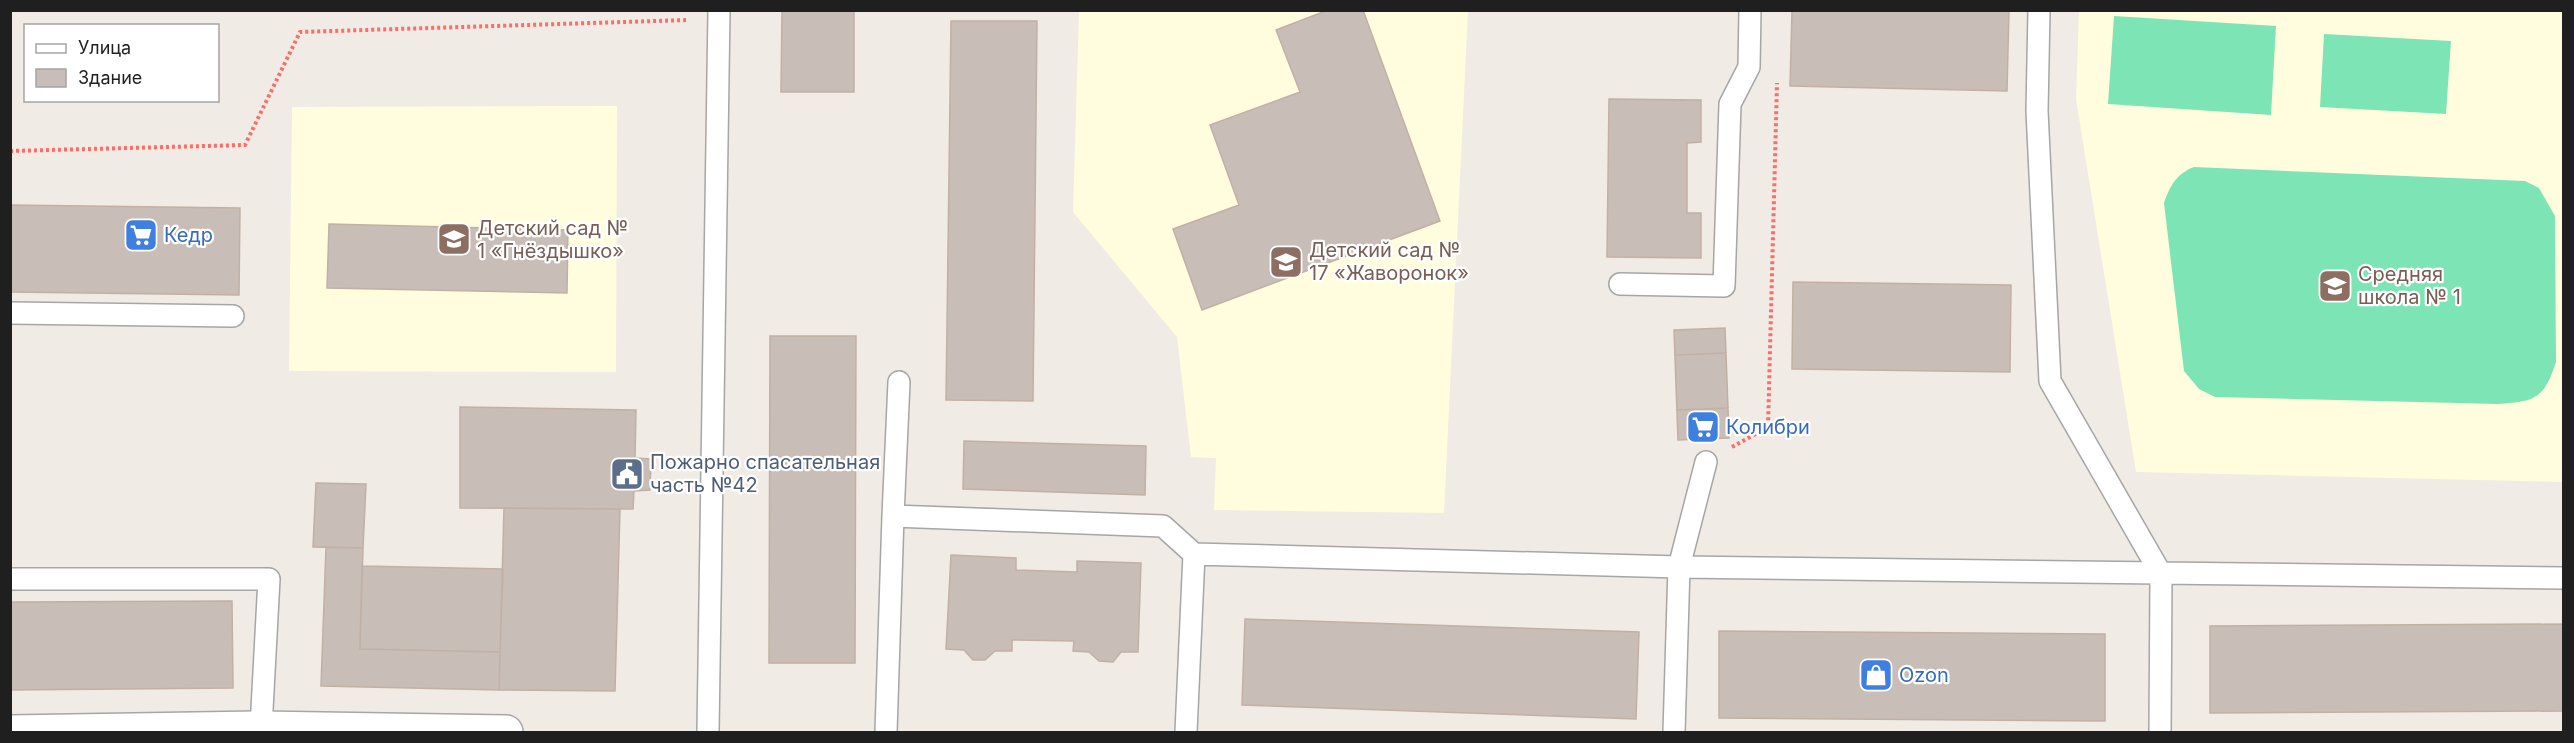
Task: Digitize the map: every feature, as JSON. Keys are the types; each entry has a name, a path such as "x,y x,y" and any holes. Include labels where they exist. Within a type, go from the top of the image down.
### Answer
{"street":[{"path":"10,732 261,728 506,732"}],"lane":[{"path":"1620,284 1724,286 1730,104 1749,67 1750,10"},
{"path":"2039,10 2037,111 2050,381 2161,574 2160,732"},
{"path":"708,732 719,15"},
{"path":"10,313 233,316"},
{"path":"886,732 899,381"},
{"path":"1674,732 1679,567 1706,462"},
{"path":"893,516 1163,526 1194,554 1679,567 2564,578"},
{"path":"1186,732 1194,554"},
{"path":"10,579 269,579 261,728"}],"path":[{"path":"10,152 245,145 300,32 719,15"},
{"path":"1706,462 1768,427 1777,82"}],"shaded area":[{"name":"Детский сад № 17 «Жаворонок»","path":"1079,11 1468,11 1444,513 1214,510 1216,458 1191,457 1177,337 1073,212"},
{"name":"Средняя школа № 1","path":"2079,11 2563,11 2563,482 2136,472 2076,99"},
{"name":"Детский сад № 1 «Гнёздышко»","path":"617,106 616,372 289,371 292,107"}],"green space":[{"path":"2114,16 2276,26 2271,115 2108,104"},
{"path":"2324,34 2451,41 2446,114 2320,107"},
{"path":"2194,167 2525,181 2539,188 2555,216 2556,362 2547,384 2542,391 2529,400 2497,404 2215,397 2199,389 2184,371 2164,203 2174,181"}],"building":[{"path":"782,10 854,10 854,92 781,92"},
{"path":"1328,10 1363,10 1440,221 1202,310 1173,229 1239,205 1210,125 1300,92 1276,30"},
{"path":"1792,10 2009,10 2007,91 1790,86"},
{"path":"951,21 1037,21 1033,401 946,400"},
{"path":"1609,99 1701,100 1701,142 1687,143 1687,213 1701,213 1701,258 1607,257"},
{"path":"10,205 240,208 239,295 10,292"},
{"path":"329,224 568,230 567,293 327,288"},
{"path":"1793,282 2011,285 2010,372 1792,369"},
{"path":"1725,328 1729,438 1678,440 1674,330"},
{"path":"1725,328 1726,353 1675,355 1674,330"},
{"path":"770,336 856,336 855,663 769,663"},
{"path":"1726,353 1728,408 1677,410 1675,355"},
{"path":"460,407 636,410 635,458 651,459 650,490 634,491 633,509 460,508"},
{"path":"1728,408 1729,438 1678,440 1677,410"},
{"path":"964,441 1146,446 1145,495 963,489"},
{"path":"316,483 366,484 363,548 313,547"},
{"path":"504,508 620,509 615,691 499,690"},
{"path":"326,547 363,548 360,649 500,652 499,690 321,686"},
{"path":"951,555 1016,558 1016,570 1077,572 1077,561 1141,563 1138,652 1121,652 1113,662 1099,661 1089,652 1073,651 1074,641 1012,640 1012,651 995,651 985,660 973,660 964,650 946,649"},
{"path":"362,566 503,569 500,652 360,649"},
{"path":"232,601 233,688 10,690 10,602"},
{"path":"1245,619 1639,632 1636,719 1242,705"},
{"path":"2564,624 2564,711 2210,713 2210,626"},
{"path":"1719,631 2105,634 2105,721 1719,718"}],"place":[{"name":"Кедр","path":"141,235"},
{"name":"Детский сад № 1 «Гнёздышко»","path":"454,239"},
{"name":"Детский сад № 17 «Жаворонок»","path":"1286,262"},
{"name":"Средняя школа № 1","path":"2335,286"},
{"name":"Колибри","path":"1703,427"},
{"name":"Пожарно спасательная часть №42","path":"627,474"},
{"name":"Ozon","path":"1876,675"}]}
